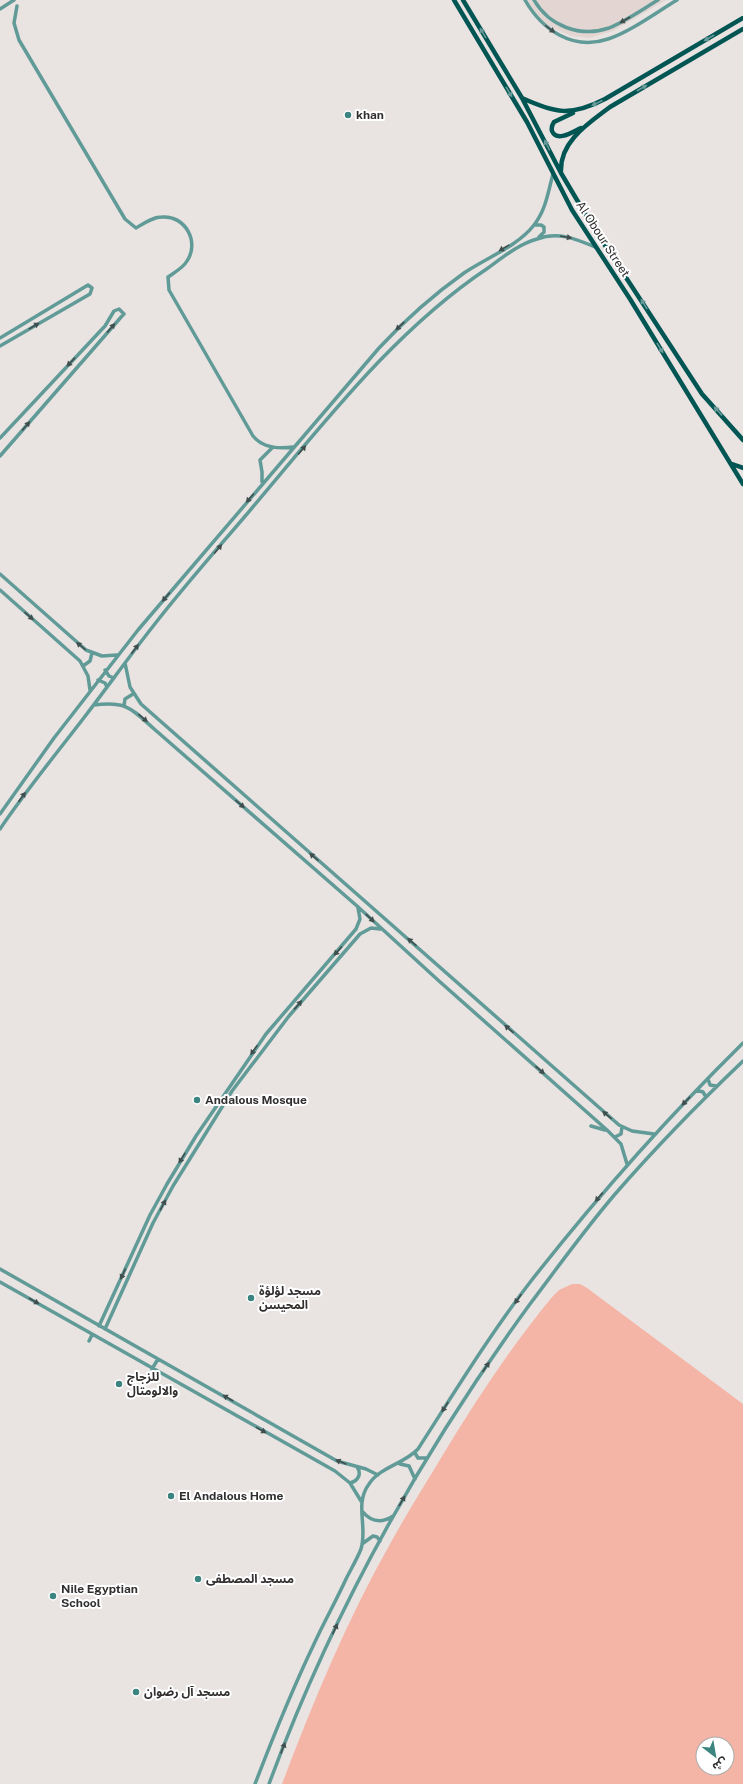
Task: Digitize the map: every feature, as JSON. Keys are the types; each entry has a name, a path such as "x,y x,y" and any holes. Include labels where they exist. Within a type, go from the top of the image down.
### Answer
{"main road":[{"name":"Al Obour Street","path":"454,0 527,122 572,210 630,299 743,484"},
{"name":"Al Obour Street","path":"463,0 522,98 561,173 593,227 702,394 743,440"},
{"path":"584,127 562,136 556,135 552,130 552,125 555,120 605,99 743,18"},
{"path":"561,173 561,161 566,148 584,127 610,107 743,29"},
{"path":"522,98 551,110 568,112 579,110"},
{"path":"731,463 743,468"}],"street":[{"path":"0,9 14,0"},
{"path":"525,0 538,19 547,28 558,35 583,42 596,42 620,34 677,0"},
{"path":"534,0 542,12 555,22 570,29 585,32 601,30 616,25 658,0"},
{"path":"17,6 14,23 19,40 125,219 136,228 154,218 170,217 180,222 188,230 192,241 191,252 184,265 168,277 170,293 253,436 263,444 273,447 293,447"},
{"path":"0,814 117,655 375,352 404,322 453,281 522,237 534,225 545,206 553,174"},
{"path":"0,829 27,790 156,623 300,452 394,345 424,317 460,288 522,246 536,239 544,232 545,228 542,225 534,225"},
{"path":"536,239 562,236 595,246"},
{"path":"0,338 88,285 92,288 90,294 0,346"},
{"path":"0,438 104,326 114,311 119,309 122,311 124,314 0,456"},
{"path":"262,484 260,460 273,447"},
{"path":"0,574 80,646 92,653 102,656 117,655"},
{"path":"0,590 75,656 83,666 88,676 90,690"},
{"path":"83,666 90,661 92,653"},
{"path":"125,663 127,680 133,694 141,704 465,991 622,1127 632,1131 654,1134"},
{"path":"105,670 108,675 114,678"},
{"path":"98,680 105,682 107,687"},
{"path":"124,706 125,698 133,694"},
{"path":"94,705 111,703 133,710 615,1137 623,1148 628,1164"},
{"path":"268,828 274,822"},
{"path":"100,1326 148,1221 167,1184 204,1124 262,1038 356,929 360,919 356,906"},
{"path":"105,1329 153,1223 173,1186 232,1091 283,1023 362,932 371,928 382,929"},
{"path":"356,929 360,929 362,932"},
{"path":"458,998 465,991"},
{"path":"283,1013 289,1016"},
{"path":"278,1019 283,1023"},
{"path":"255,1784 294,1688 362,1544 364,1529 361,1510 366,1488 378,1475 399,1464 414,1453 530,1282 654,1134 743,1043"},
{"path":"269,1784 304,1696 345,1607 426,1458 501,1344 582,1234 644,1161 716,1086 743,1061"},
{"path":"708,1079 710,1085 716,1086"},
{"path":"697,1090 703,1092 706,1097"},
{"path":"591,1126 607,1130"},
{"path":"615,1137 621,1134 622,1127"},
{"path":"148,1221 153,1223"},
{"path":"0,1270 337,1461 378,1475"},
{"path":"0,1282 335,1471 350,1483 362,1501"},
{"path":"89,1341 92,1335"},
{"path":"152,1369 158,1359"},
{"path":"414,1453 418,1458 426,1458"},
{"path":"399,1464 408,1466 415,1479"},
{"path":"350,1483 355,1482 358,1477 359,1472 357,1467"},
{"path":"361,1510 367,1517 377,1522 394,1516"},
{"path":"362,1544 373,1536 377,1537 380,1541"}],"shaded area":[{"path":"528,0 666,0 613,31 589,38 572,36 549,26 536,15"},
{"path":"572,1284 580,1284 743,1404 743,1784 282,1784 318,1692 345,1632 396,1532 482,1393 523,1334 559,1290"}],"place":[{"name":"khan","path":"348,115"},
{"name":"Andalous Mosque","path":"197,1100"},
{"name":"مسجد لؤلؤة المحيسن","path":"251,1298"},
{"name":"للزجاج والالومتال","path":"119,1384"},
{"name":"El Andalous Home","path":"171,1496"},
{"name":"مسجد المصطفى","path":"198,1579"},
{"name":"Nile Egyptian School","path":"53,1596"},
{"name":"مسجد آل رضوان","path":"136,1692"}]}
